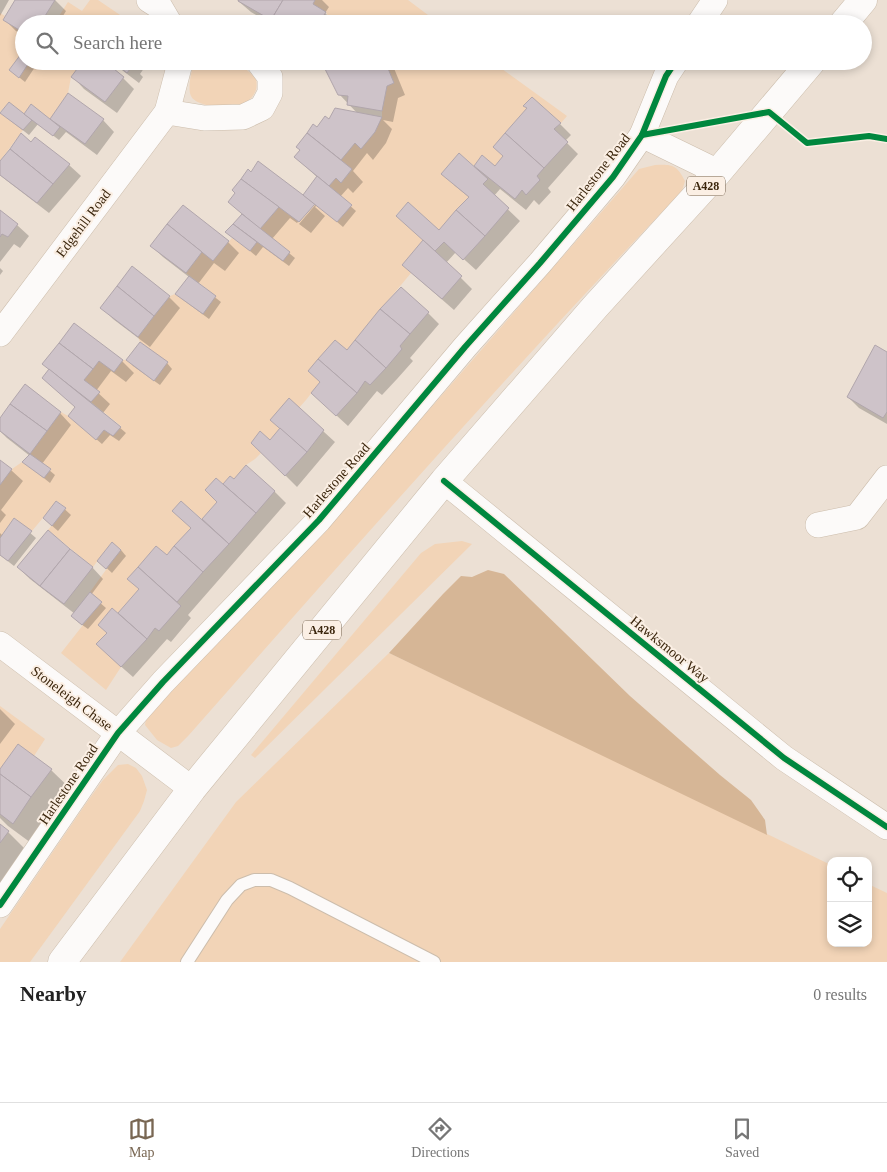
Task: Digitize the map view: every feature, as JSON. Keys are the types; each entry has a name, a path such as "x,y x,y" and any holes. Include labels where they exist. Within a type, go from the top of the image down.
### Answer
{"main road":[{"path":"850,15 863,0"},
{"name":"A428","path":"62,962 192,789 444,481 595,307 718,172 804,70"}],"street":[{"path":"149,0 160,7 165,15"},
{"path":"705,15 715,0"},
{"name":"Edgehill Road","path":"0,334 167,112 178,70"},
{"path":"167,112 204,118 243,117 262,108 270,93 270,77 265,70"},
{"name":"Harlestone Road","path":"0,905 118,732 163,682 318,520 464,347 540,263 613,177 642,135 670,70"},
{"name":"Harlestone Road","path":"642,135 718,172"},
{"path":"818,525 857,517 887,478"},
{"name":"Hawksmoor Way","path":"444,481 784,758 887,827"},
{"name":"Stoneleigh Chase","path":"0,644 192,789"}],"lane":[{"path":"187,962 228,900 242,885 254,880 271,880 434,962"}],"shaded area":[{"path":"90,0 98,0 120,15 60,15 68,2 82,11"},
{"path":"315,0 408,0 428,15 328,15 313,4"},
{"path":"0,13 5,16 3,20 15,27 15,62 9,70 19,77 24,70 76,70 71,77 68,93 50,119 31,104 24,114 9,102 0,112"},
{"path":"192,70 247,70 256,79 256,87 252,97 247,101 237,106 223,107 207,105 195,100 190,93"},
{"path":"389,70 503,70 567,116 561,123 532,97 524,105 527,108 493,147 503,156 495,166 482,155 474,166 459,153 442,173 469,197 439,230 408,202 396,215 423,240 411,273 347,350 335,341 308,371 320,382 270,440 260,431 251,443 261,453 246,465 234,479 230,476 223,484 216,478 205,490 217,502 202,519 181,501 172,511 191,528 167,555 156,546 128,579 139,589 118,613 112,609 98,625 107,633 96,644 121,667 106,690 61,653 101,602 90,592 121,549 111,543 93,567 48,530 66,508 57,501 32,531 14,518 0,538 0,485 12,469 22,462 44,478 51,469 30,454 61,412 96,440 104,430 113,436 121,426 91,402 100,392 84,380 99,361 114,372 123,360 126,360 154,381 167,362 140,342 138,337 170,296 175,294 203,314 216,296 186,273 202,252 213,260 232,238 250,251 257,242 283,261 290,252 260,229 279,207 299,222 315,204 337,222 351,204 329,186 336,178 341,183 352,170 341,160 355,143 361,149 375,132 382,117 387,86 394,83"},
{"path":"0,113 23,130 0,161"},
{"path":"655,165 670,165 676,169 685,181 682,191 494,392 189,735 178,746 171,748 157,740 145,725 147,714 185,677 340,512 639,169"},
{"path":"462,541 472,544 255,758 251,755 421,553 435,544"},
{"path":"488,570 504,574 630,696 751,800 765,820 767,835 389,653 461,576 472,577"},
{"path":"389,653 827,863 827,947 872,947 872,886 887,893 887,962 120,962 236,802"},
{"path":"0,706 45,739 34,756 18,744 0,769"},
{"path":"128,764 136,768 142,776 147,790 140,811 30,962 0,962 0,929 103,780 118,765"}],"building":[{"path":"15,0 55,0 46,15 15,15 15,27 3,20"},
{"path":"283,0 274,15 262,15 238,1"},
{"path":"283,0 315,0 313,4 326,12 324,15 274,15"},
{"path":"15,62 15,70 24,70 19,78 9,70"},
{"path":"76,70 115,70 124,77 105,102 71,77"},
{"path":"326,70 389,70 394,83 387,86 382,111 347,105 348,96 338,95"},
{"path":"68,93 104,119 85,144 50,119"},
{"path":"532,97 561,123 554,129 568,142 544,168 505,133 527,108 523,106"},
{"path":"9,102 32,120 23,130 0,113"},
{"path":"31,104 60,127 53,136 24,114"},
{"path":"335,108 382,117 375,132 361,149 355,143 341,160 307,133 313,124 317,127 325,116 329,119"},
{"path":"21,133 31,142 35,137 70,164 53,184 10,149"},
{"path":"307,133 352,169 341,183 336,178 329,186 294,157 300,150 296,147"},
{"path":"505,133 544,168 537,176 540,180 526,195 522,190 515,199 474,166 482,155 495,166 503,156 493,147"},
{"path":"10,149 53,184 37,203 0,175 0,161"},
{"path":"459,153 488,179 483,184 509,208 485,236 456,210 469,197 441,174"},
{"path":"258,161 315,204 299,222 241,179 248,169 251,172"},
{"path":"317,176 352,205 337,222 303,195"},
{"path":"241,179 279,207 260,229 228,202 235,193 232,190"},
{"path":"408,202 439,230 456,210 485,236 463,260 444,242 435,251 396,216"},
{"path":"183,205 229,241 213,261 167,224"},
{"path":"0,210 18,224 8,237 2,234 0,237"},
{"path":"242,214 290,252 283,261 233,224"},
{"path":"167,224 202,252 186,273 150,246"},
{"path":"233,224 257,242 250,251 225,232"},
{"path":"423,240 462,276 442,299 402,265"},
{"path":"132,266 170,296 154,316 117,286"},
{"path":"189,276 216,296 203,314 175,294"},
{"path":"117,286 154,316 138,337 100,308"},
{"path":"401,287 429,312 410,334 380,309"},
{"path":"380,309 410,334 400,346 402,349 386,368 355,340"},
{"path":"74,323 123,360 114,372 99,361 93,369 59,343"},
{"path":"335,340 347,350 355,340 386,368 370,385 365,381 357,393 318,359"},
{"path":"140,342 168,362 154,381 126,360"},
{"path":"59,343 93,369 84,380 100,392 91,402 42,364"},
{"path":"875,345 887,352 887,412 883,418 847,397"},
{"path":"318,359 357,393 336,416 311,393 320,382 308,371"},
{"path":"49,369 121,427 113,436 104,430 96,440 68,416 75,407 42,378"},
{"path":"25,384 61,412 47,431 10,404"},
{"path":"289,398 324,430 307,452 270,420"},
{"path":"10,404 47,431 30,454 0,431 0,418"},
{"path":"280,428 307,452 285,476 251,443 260,431 270,440"},
{"path":"30,454 51,469 44,478 22,462"},
{"path":"0,460 12,469 0,485"},
{"path":"246,465 275,491 256,513 223,484 230,476 234,479"},
{"path":"216,478 256,513 229,544 202,519 217,502 205,490"},
{"path":"56,501 66,508 52,526 43,518"},
{"path":"181,501 229,544 203,572 174,546 191,528 172,511"},
{"path":"14,518 32,531 8,561 0,555 0,538"},
{"path":"48,530 70,549 40,586 17,567"},
{"path":"112,542 121,550 106,569 97,561"},
{"path":"156,546 167,555 174,546 203,572 177,602 138,567"},
{"path":"70,549 93,567 64,604 40,586"},
{"path":"138,567 181,606 159,631 155,628 147,639 118,613 139,589 127,579"},
{"path":"90,592 102,602 82,625 71,616"},
{"path":"112,608 147,639 121,667 96,644 107,633 98,625"},
{"path":"18,744 52,769 31,797 0,774 0,769"},
{"path":"0,774 31,797 13,824 0,814"},
{"path":"0,824 9,831 0,843"}],"cycle path":[{"path":"0,905 118,733 163,682 319,520 465,347 613,177 642,135 670,70"},
{"path":"642,135 769,112 807,143 869,136 887,139"},
{"path":"444,481 784,758 887,827"}]}
